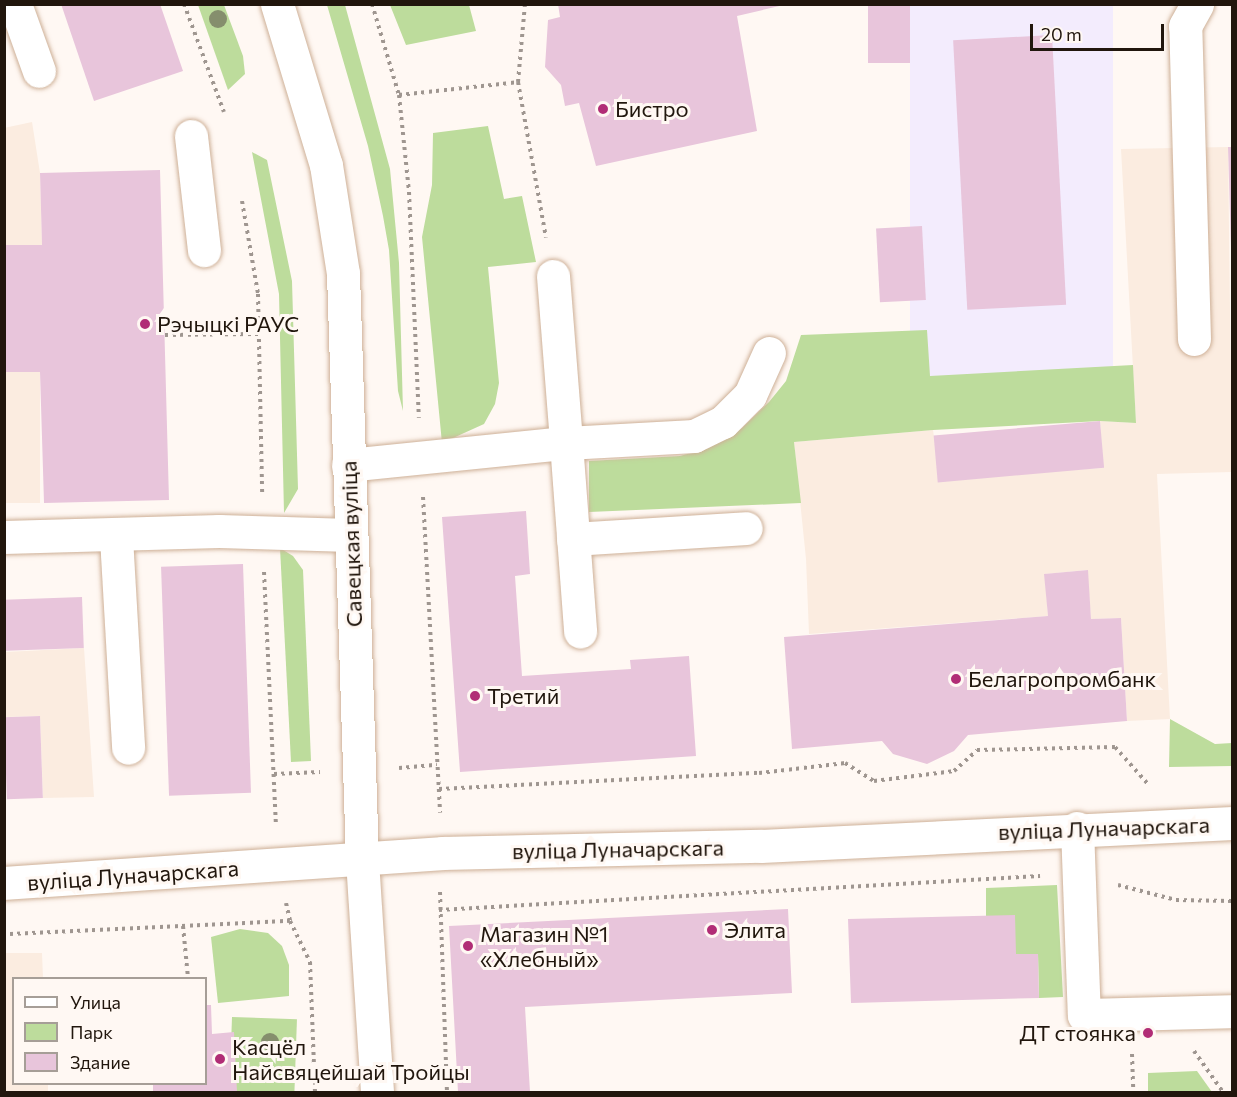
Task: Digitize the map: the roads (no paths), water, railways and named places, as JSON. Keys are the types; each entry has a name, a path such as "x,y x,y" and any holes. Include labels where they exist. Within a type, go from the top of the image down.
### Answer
{"street":[{"path":"15,4 39,71"},
{"name":"Савецкая вуліца","path":"277,4 326,165 342,263 362,860 377,1092"},
{"path":"1194,339 1185,26 1197,4"},
{"path":"191,136 204,250"},
{"path":"553,276 580,630"},
{"path":"348,465 566,443 694,436 723,422 750,395 769,354"},
{"path":"573,539 746,528"},
{"path":"4,537 116,537 219,531 350,535"},
{"path":"116,537 128,748"},
{"name":"вуліца Луначарскага","path":"4,883 442,853 761,846 1077,828 1233,823"},
{"path":"1077,828 1084,1015 1233,1011"}],"place":[{"name":"Бистро","path":"603,109"},
{"name":"Рэчыцкі РАУС","path":"145,324"},
{"name":"Белагропромбанк","path":"956,679"},
{"name":"Третий","path":"475,696"},
{"name":"Элита","path":"712,930"},
{"name":"Магазин №1 «Хлебный»","path":"468,946"},
{"name":"ДТ стоянка","path":"1148,1033"},
{"name":"Касцёл Найсвяцейшай Тройцы","path":"220,1059"}]}
